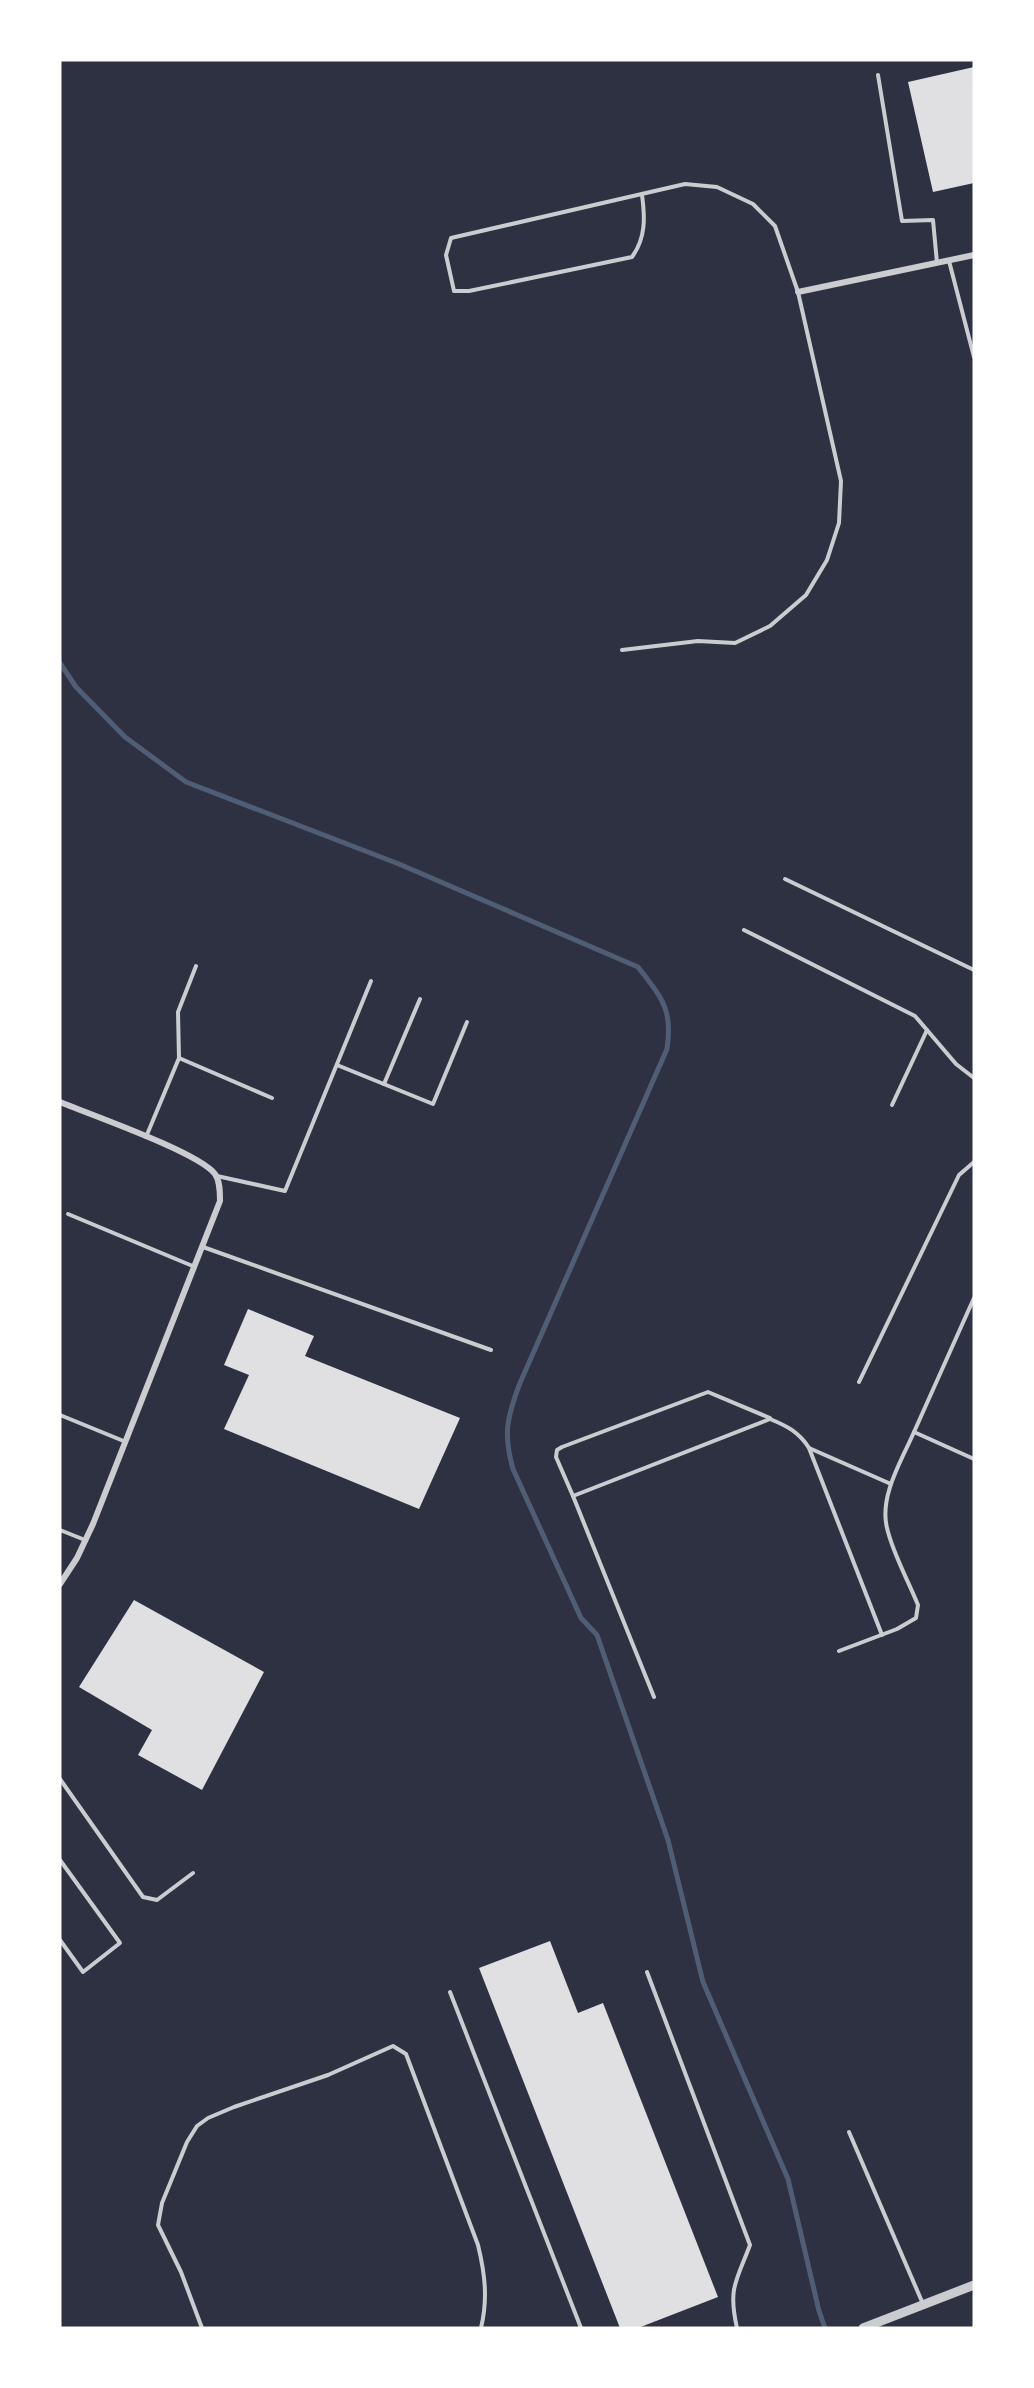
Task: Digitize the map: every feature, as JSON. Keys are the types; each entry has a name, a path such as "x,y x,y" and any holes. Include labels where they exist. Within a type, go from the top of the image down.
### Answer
{"street":[{"path":"798,292 974,255"},
{"path":"60,1102 146,1137 208,1166 217,1176 220,1201 126,1442 85,1540 60,1584"},
{"path":"863,2328 974,2285"}],"lane":[{"path":"878,75 902,221 933,220 937,262"},
{"path":"622,650 698,642 735,643 770,626 806,595 827,560 839,524 841,480 798,292 775,226 753,204 717,187 685,183 642,195 451,238 446,255 454,291 469,291 632,257 640,245 645,216 642,195"},
{"path":"949,260 974,357"},
{"path":"784,879 974,970"},
{"path":"744,930 915,1016 956,1064 974,1078"},
{"path":"146,1137 179,1058 178,1012 196,966"},
{"path":"217,1176 285,1191 371,981"},
{"path":"384,1084 420,999"},
{"path":"337,1065 433,1104 467,1022"},
{"path":"892,1105 927,1030"},
{"path":"179,1058 272,1098"},
{"path":"859,1382 959,1175 974,1162"},
{"path":"68,1214 195,1267"},
{"path":"203,1247 490,1350"},
{"path":"839,1651 882,1635 916,1618 918,1605 886,1527 886,1508 891,1484 974,1298"},
{"path":"654,1697 556,1457 557,1450 708,1392 789,1427 802,1437 809,1448 882,1635"},
{"path":"60,1415 126,1442"},
{"path":"573,1496 770,1419"},
{"path":"914,1432 974,1459"},
{"path":"809,1448 891,1484"},
{"path":"60,1530 85,1540"},
{"path":"60,1779 143,1897 157,1900 193,1873"},
{"path":"60,1860 120,1943 83,1972 60,1940"},
{"path":"647,1972 750,2246 732,2286 732,2305 737,2328"},
{"path":"450,1992 580,2328"},
{"path":"202,2328 181,2272 158,2225 162,2203 187,2142 197,2126 208,2118 234,2107 328,2075 393,2046 406,2054 478,2245 485,2277 486,2308 481,2328"},
{"path":"849,2132 923,2304"}],"building":[{"path":"974,67 974,183 933,192 908,82"},
{"path":"248,1309 314,1336 305,1356 460,1418 419,1509 224,1429 249,1375 224,1365"},
{"path":"134,1600 264,1672 202,1790 138,1755 152,1730 79,1687"},
{"path":"550,1941 578,2013 603,2003 718,2297 638,2328 620,2328 479,1968"}],"waterway":[{"path":"60,663 76,687 125,737 186,782 399,864 638,967 654,987 664,1005 668,1024 667,1049 520,1383 509,1416 508,1446 513,1469 581,1618 597,1635 668,1840 703,1982 788,2179 825,2328"}]}
